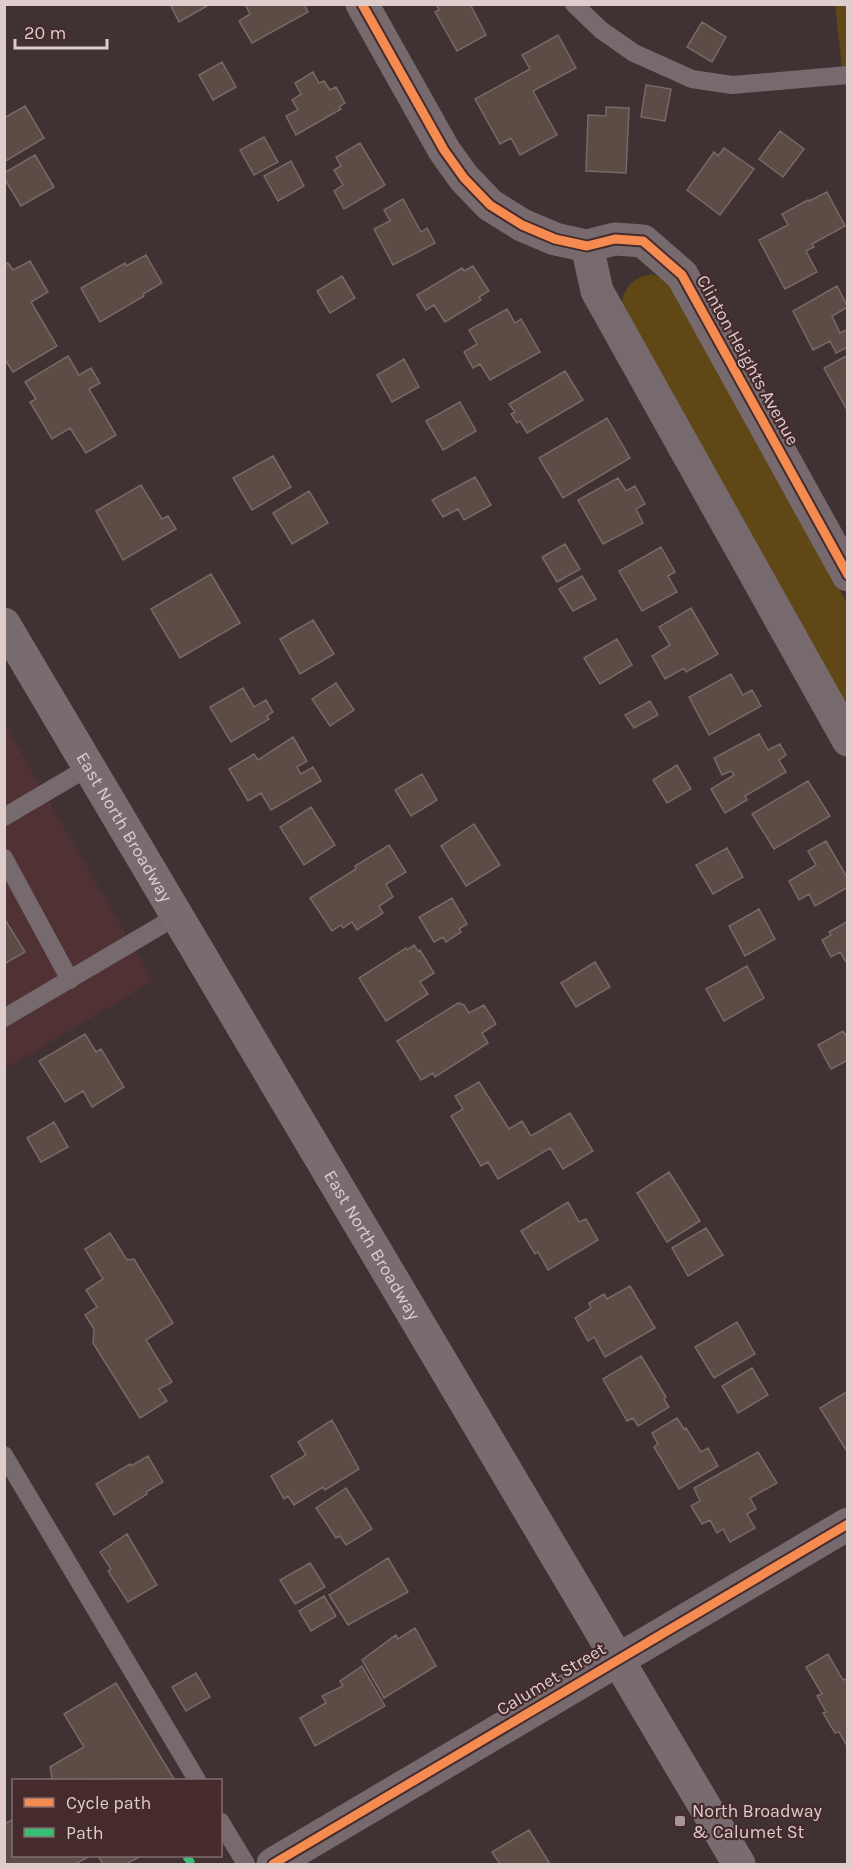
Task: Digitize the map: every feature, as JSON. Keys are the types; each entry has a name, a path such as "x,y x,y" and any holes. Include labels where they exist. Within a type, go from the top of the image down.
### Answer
{"main road":[{"name":"East North Broadway","path":"4,624 739,1864"}],"street":[{"name":"Clinton Heights Avenue","path":"362,4 429,124 464,178 490,205 522,225 555,239 587,246 615,239 643,241 682,275 848,575"},
{"path":"587,246 597,291 848,740"},
{"name":"Calumet Street","path":"273,1864 848,1524"}],"lane":[{"path":"574,4 601,30 634,52 692,79 732,85 848,75"},
{"path":"4,817 89,766"},
{"path":"4,858 70,980"},
{"path":"4,1018 177,916"},
{"path":"4,1455 196,1779"},
{"path":"222,1824 246,1864"}],"shaded area":[{"path":"835,5 847,5 847,91 843,76"},
{"path":"652,274 664,279 674,290 847,603 847,717 621,304 631,283"},
{"path":"4,723 153,981 5,1069 4,1069"}],"building":[{"path":"170,4 207,4 207,6 179,22"},
{"path":"245,4 304,4 308,12 252,43 239,21 250,14"},
{"path":"436,4 470,4 486,35 457,51 435,12 439,10"},
{"path":"702,22 726,37 712,62 687,47"},
{"path":"558,35 576,68 533,91 557,135 520,155 511,138 500,144 475,99 530,69 522,55"},
{"path":"222,62 236,87 213,100 199,75"},
{"path":"313,72 319,83 324,81 330,90 336,87 345,103 339,107 341,109 296,135 286,116 298,110 292,100 301,94 295,83"},
{"path":"646,85 671,89 665,121 641,117"},
{"path":"25,106 44,138 4,162 4,118"},
{"path":"606,107 629,108 626,173 586,171 588,115 606,116"},
{"path":"780,131 804,149 783,177 759,159"},
{"path":"264,137 278,162 254,175 240,150"},
{"path":"360,143 385,185 344,209 334,191 343,185 334,170 341,166 336,157"},
{"path":"724,148 754,169 720,215 687,190 714,152 718,156"},
{"path":"35,155 54,187 21,206 4,178 4,173"},
{"path":"291,161 304,186 278,201 264,176"},
{"path":"827,192 845,226 812,244 814,247 806,251 817,272 785,289 759,240 788,225 782,214"},
{"path":"403,199 421,232 427,228 435,243 393,265 374,229 390,221 384,210"},
{"path":"146,255 162,283 100,322 81,288 125,263 126,266"},
{"path":"30,261 48,292 31,302 57,346 13,372 4,358 4,265 8,263 13,270"},
{"path":"473,266 489,291 479,297 481,300 445,322 434,305 426,310 417,295 462,268 464,271"},
{"path":"342,276 355,298 330,313 317,291"},
{"path":"837,286 848,307 832,316 840,333 848,329 848,347 836,353 830,341 813,350 793,311"},
{"path":"507,309 515,323 521,319 540,352 490,380 480,364 473,368 464,352 477,344 469,330"},
{"path":"848,355 848,412 824,368"},
{"path":"68,356 79,375 91,368 100,383 89,389 116,435 86,453 70,428 52,439 30,402 36,399 25,382"},
{"path":"404,359 419,387 392,402 377,375"},
{"path":"565,371 583,400 527,433 520,421 517,423 511,414 515,412 509,404"},
{"path":"460,402 476,431 443,450 426,421"},
{"path":"607,418 630,458 563,498 539,458"},
{"path":"273,456 291,487 252,510 233,478"},
{"path":"475,477 491,505 464,520 458,509 443,517 432,500"},
{"path":"618,478 626,491 635,486 645,504 636,509 643,523 603,544 578,500"},
{"path":"141,485 162,519 168,516 176,529 123,560 96,511"},
{"path":"309,491 328,523 292,544 273,513"},
{"path":"565,544 580,569 557,582 542,557"},
{"path":"661,547 675,572 668,576 677,592 642,611 619,571"},
{"path":"211,574 240,623 180,658 151,609"},
{"path":"582,576 596,599 573,611 559,589"},
{"path":"691,608 718,654 686,672 684,668 665,679 652,656 670,645 659,627"},
{"path":"313,620 334,654 300,674 280,639"},
{"path":"617,639 632,665 600,684 584,658"},
{"path":"731,674 743,695 752,690 761,706 709,735 689,697"},
{"path":"336,683 354,710 330,726 312,699"},
{"path":"243,688 254,707 266,700 273,712 267,716 269,719 231,742 210,707"},
{"path":"650,701 658,715 634,728 625,715"},
{"path":"759,734 768,750 780,744 786,755 779,760 786,772 745,796 747,800 725,813 711,789 734,775 731,771 722,775 714,758"},
{"path":"293,737 307,761 297,767 301,774 313,767 321,781 271,810 261,793 248,801 229,769 254,754 258,760"},
{"path":"677,765 691,789 667,803 653,780"},
{"path":"422,774 437,800 411,816 395,790"},
{"path":"808,781 830,816 774,849 752,814"},
{"path":"311,807 335,845 304,865 280,827"},
{"path":"474,824 500,865 466,886 441,846"},
{"path":"826,841 848,879 848,887 815,906 809,894 799,900 789,881 816,865 808,851"},
{"path":"389,845 406,872 386,884 393,897 379,906 383,913 357,930 352,922 332,931 310,898"},
{"path":"727,848 743,877 713,894 696,865"},
{"path":"452,898 467,924 459,929 461,932 446,942 443,937 434,942 419,917"},
{"path":"759,909 775,939 745,956 729,926"},
{"path":"4,918 25,952 4,964"},
{"path":"848,921 848,965 840,952 831,957 822,940 831,935 829,932"},
{"path":"414,945 418,951 420,950 434,973 420,982 428,994 386,1021 359,978"},
{"path":"595,962 610,987 576,1007 561,983"},
{"path":"747,966 764,998 724,1021 706,989"},
{"path":"458,1003 464,1005 469,1013 484,1005 496,1024 482,1033 488,1043 435,1077 433,1073 421,1080 397,1041"},
{"path":"843,1031 848,1039 848,1060 831,1069 818,1045"},
{"path":"85,1034 96,1052 101,1049 124,1087 92,1107 83,1091 65,1102 39,1061"},
{"path":"479,1082 509,1129 522,1121 531,1136 570,1113 593,1151 563,1169 550,1148 498,1179 488,1162 481,1166 451,1116 463,1109 455,1096"},
{"path":"54,1122 68,1147 41,1162 27,1138"},
{"path":"669,1172 700,1221 667,1242 637,1193"},
{"path":"568,1202 579,1222 586,1219 598,1240 548,1270 538,1252 535,1254 521,1231"},
{"path":"706,1228 723,1255 688,1276 672,1248"},
{"path":"110,1233 127,1260 134,1259 173,1323 146,1340 172,1382 159,1389 167,1401 140,1418 93,1343 94,1329 85,1315 97,1307 86,1290 103,1279 85,1249"},
{"path":"630,1286 655,1328 605,1357 594,1337 588,1341 575,1318 591,1308 589,1303 604,1294 607,1299"},
{"path":"737,1322 755,1354 714,1378 695,1347"},
{"path":"641,1356 666,1397 664,1399 669,1407 638,1426 633,1418 627,1421 603,1379"},
{"path":"752,1368 768,1395 738,1413 722,1386"},
{"path":"848,1391 848,1453 820,1408"},
{"path":"677,1418 701,1452 708,1448 718,1466 679,1489 654,1447 658,1444 652,1433"},
{"path":"332,1420 359,1469 325,1490 323,1487 294,1505 288,1496 284,1499 271,1476 306,1455 298,1442"},
{"path":"758,1452 777,1483 750,1498 756,1509 747,1514 755,1528 730,1542 723,1529 717,1533 710,1520 702,1524 691,1506 700,1501 694,1488"},
{"path":"148,1456 163,1482 114,1515 96,1484"},
{"path":"346,1488 372,1529 346,1545 340,1536 336,1538 316,1508"},
{"path":"127,1534 157,1585 128,1602 108,1571 111,1569 100,1552"},
{"path":"388,1558 408,1592 348,1625 329,1595"},
{"path":"310,1563 325,1587 295,1604 280,1580"},
{"path":"324,1596 336,1616 311,1631 299,1611"},
{"path":"415,1628 436,1666 384,1698 362,1660 396,1635 398,1639"},
{"path":"828,1654 843,1680 848,1678 847,1746 839,1732 835,1733 823,1713 826,1712 817,1696 822,1694 806,1667"},
{"path":"362,1666 385,1706 315,1746 300,1718 326,1703 322,1696 343,1686 340,1681"},
{"path":"196,1673 210,1697 186,1711 172,1687"},
{"path":"116,1683 174,1779 50,1779 52,1778 50,1767 84,1747 64,1714"},
{"path":"12,1820 12,1857 88,1857 75,1864 5,1864 4,1824"},
{"path":"529,1830 550,1864 500,1864 492,1852"},
{"path":"99,1857 139,1857 126,1864 103,1864"}],"marked path":[{"path":"187,1857 192,1864"}],"cycle path":[{"path":"362,4 444,150 464,178 490,205 522,225 555,239 587,246 615,239 643,241 682,275 848,575"},
{"path":"273,1864 848,1524"}],"place":[{"name":"North Broadway & Calumet St","path":"680,1821"}]}
